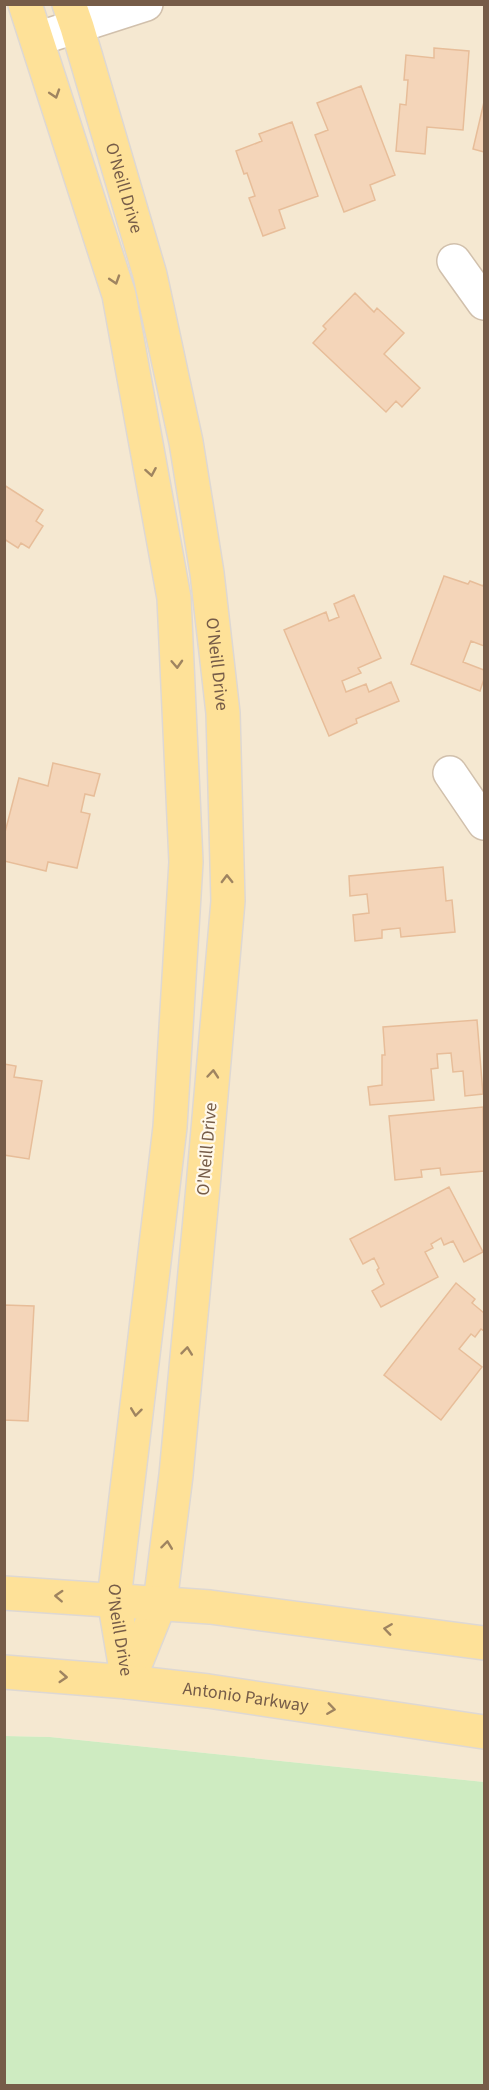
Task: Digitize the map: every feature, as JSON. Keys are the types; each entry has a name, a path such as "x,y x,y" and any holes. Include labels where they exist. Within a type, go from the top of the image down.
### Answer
{"main road":[{"name":"O'Neill Drive","path":"25,4 119,295 174,598 186,862 170,1127 114,1599 128,1682"},
{"name":"O'Neill Drive","path":"73,16 150,276 186,442 207,573 223,713 228,901 204,1187 176,1475 160,1604 128,1682"},
{"path":"4,1593 210,1607 484,1643"},
{"name":"Antonio Parkway","path":"4,1672 208,1691 484,1732"}],"street":[{"path":"37,39 73,16 146,4"},
{"path":"454,261 484,303"},
{"path":"450,772 484,823"}],"shaded area":[{"path":"5,5 484,5 484,1782 50,1737 5,1736"}],"green space":[{"path":"5,1736 50,1737 484,1782 484,2085 5,2085"}],"building":[{"path":"434,48 469,51 463,130 427,127 425,154 396,151 400,104 406,105 408,80 404,80 406,55 434,58"},
{"path":"361,86 395,175 370,185 375,200 344,212 315,135 328,130 317,103"},
{"path":"484,102 484,152 473,149"},
{"path":"292,122 318,196 279,210 285,228 263,236 249,198 255,196 236,151 262,141 259,134"},
{"path":"355,293 374,312 377,308 404,333 384,354 420,388 402,407 396,401 386,412 313,343 326,329 323,326"},
{"path":"4,485 43,510 36,521 43,526 29,548 21,543 18,548 4,539"},
{"path":"444,576 468,584 470,581 483,586 484,583 484,646 471,641 463,662 484,670 480,691 411,664"},
{"path":"354,595 381,658 358,668 361,673 342,681 346,692 366,684 369,692 391,682 399,701 356,719 357,723 329,736 284,630 326,612 329,621 339,617 334,604"},
{"path":"53,763 100,774 94,796 85,794 81,812 90,814 77,868 48,862 46,871 4,861 4,836 19,778 48,786"},
{"path":"443,867 446,901 452,900 455,932 401,937 400,928 382,930 382,938 355,941 353,915 369,913 367,894 350,896 349,876"},
{"path":"477,1020 483,1094 465,1096 463,1071 453,1072 451,1053 437,1054 438,1068 431,1069 434,1100 370,1105 368,1087 382,1085 382,1055 385,1055 383,1027"},
{"path":"4,1064 16,1066 14,1077 42,1081 29,1159 4,1155"},
{"path":"483,1107 484,1171 441,1175 440,1168 421,1170 422,1177 395,1180 389,1116"},
{"path":"449,1187 483,1252 464,1262 453,1241 444,1245 441,1238 431,1244 433,1248 425,1252 438,1277 381,1307 372,1291 384,1284 377,1270 379,1268 374,1258 363,1264 350,1239"},
{"path":"456,1283 475,1299 472,1303 484,1313 484,1331 481,1329 475,1337 471,1334 459,1349 482,1367 441,1420 384,1375"},
{"path":"4,1305 34,1306 28,1421 4,1420"}]}
